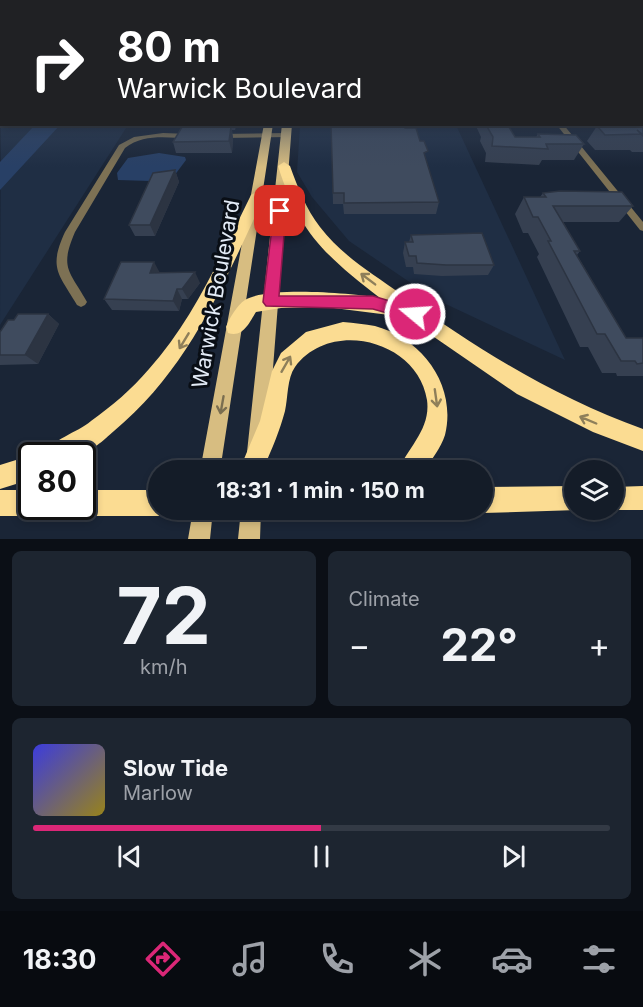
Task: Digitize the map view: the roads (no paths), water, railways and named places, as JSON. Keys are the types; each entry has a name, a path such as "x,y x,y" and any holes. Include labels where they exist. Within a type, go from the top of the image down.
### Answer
{"highway":[{"path":"284,166 299,210 318,237 349,265 472,356 526,391 594,422 643,440"},
{"path":"80,442 123,411 166,368 189,334 258,195"},
{"path":"236,327 250,306 271,302 373,303 415,314"},
{"path":"258,460 276,407 280,377 295,352 315,338 328,333 364,332 403,346 425,368 433,382 437,403 435,429 428,450 419,460"},
{"path":"0,477 18,471"},
{"path":"624,499 643,498"},
{"path":"493,500 564,499"},
{"path":"0,503 18,503"},
{"path":"96,503 148,503"}],"main road":[{"name":"Warwick Boulevard","path":"212,460 269,126"},
{"path":"256,460 287,130"},
{"path":"199,539 202,520"},
{"path":"249,539 250,520"}],"street":[{"path":"561,126 643,228"},
{"path":"81,302 62,270 60,257 67,238 125,143 136,138 150,136 267,136 287,130"}]}
